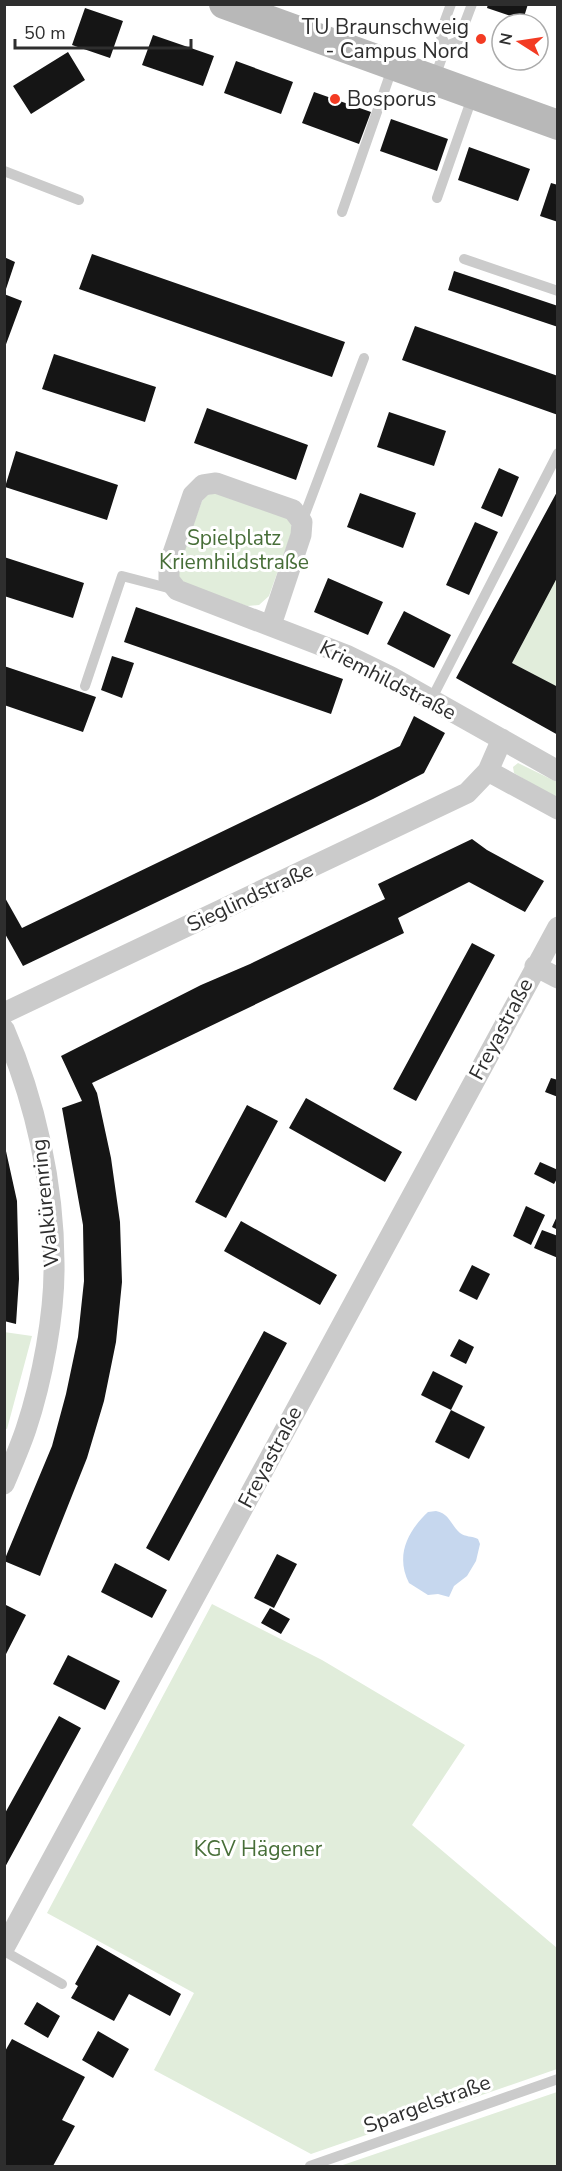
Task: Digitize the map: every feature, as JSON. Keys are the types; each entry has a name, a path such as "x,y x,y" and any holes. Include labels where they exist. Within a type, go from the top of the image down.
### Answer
{"main road":[{"path":"224,4 558,125"}],"street":[{"path":"177,590 169,580 169,565 193,495 203,485 216,483 293,510 302,522 301,535 271,625"},
{"name":"Kriemhildstraße","path":"177,590 346,655 558,771"},
{"path":"502,739 488,771 558,809"},
{"name":"Sieglindstraße","path":"4,1013 467,793 488,771"},
{"name":"Freyastraße","path":"4,1950 558,927"},
{"name":"Freyastraße","path":"536,966 558,978"},
{"name":"Walkürenring","path":"4,1029 18,1059 43,1156 51,1212 54,1263 50,1318 40,1372 26,1428 4,1484"}],"lane":[{"path":"434,80 446,46 440,34 452,4"},
{"path":"446,46 458,41 472,4"},
{"path":"342,212 393,66"},
{"path":"437,198 473,94"},
{"path":"4,171 79,200"},
{"path":"464,259 558,291"},
{"path":"302,522 364,358"},
{"path":"431,700 558,453"},
{"path":"85,686 122,576 177,590"},
{"path":"4,1950 62,1984"},
{"name":"Spargelstraße","path":"310,2166 558,2079"}],"green space":[{"name":"Spielplatz Kriemhildstraße","path":"217,493 285,516 291,523 292,531 269,596 259,605 247,606 184,584 179,578 177,569 202,501 207,495"},
{"path":"557,576 557,687 512,663"},
{"path":"518,763 557,782 557,799 514,773 513,767"},
{"path":"4,1332 32,1336 7,1429 4,1428"},
{"name":"KGV Hägener","path":"212,1604 322,1660 465,1745 412,1825 557,1948 557,2069 311,2154 154,2070 194,1993 47,1913"},
{"path":"557,2092 557,2166 340,2166"}],"water":[{"path":"436,1511 447,1517 460,1533 478,1539 480,1544 476,1561 467,1576 454,1586 449,1597 438,1594 428,1595 409,1583 403,1563 406,1544 415,1527 428,1512"}],"building":[{"path":"488,4 528,4 526,12 499,12 487,8"},
{"path":"85,8 123,21 110,58 72,45"},
{"path":"153,35 214,56 203,86 142,65"},
{"path":"68,52 85,80 31,114 13,86"},
{"path":"236,61 293,82 281,114 224,93"},
{"path":"314,92 371,112 359,144 302,123"},
{"path":"391,119 448,139 437,171 380,151"},
{"path":"469,147 530,169 518,201 458,180"},
{"path":"551,183 558,185 558,222 540,216"},
{"path":"92,254 345,342 332,377 79,289"},
{"path":"4,257 15,262 5,292 4,292"},
{"path":"454,271 558,306 558,327 448,290"},
{"path":"4,294 22,301 5,347 4,347"},
{"path":"415,326 558,376 558,415 402,360"},
{"path":"54,354 156,387 145,422 42,389"},
{"path":"207,408 308,445 296,480 194,443"},
{"path":"389,412 446,431 434,466 377,447"},
{"path":"16,451 118,485 107,520 5,487"},
{"path":"499,468 519,477 502,517 481,508"},
{"path":"558,490 558,576 512,663 558,687 558,735 456,678"},
{"path":"360,493 416,513 403,548 347,527"},
{"path":"475,522 498,532 469,595 446,585"},
{"path":"4,557 84,583 73,618 4,596"},
{"path":"328,578 383,602 368,635 314,612"},
{"path":"136,607 343,679 331,714 124,642"},
{"path":"404,611 451,635 434,668 387,644"},
{"path":"112,656 134,663 122,698 101,690"},
{"path":"4,666 96,697 83,732 4,705"},
{"path":"414,716 445,733 424,773 23,966 4,932 4,896 22,928 400,746"},
{"path":"472,839 487,850 544,881 525,912 469,882 398,918 404,933 92,1083 97,1093 111,1158 120,1222 122,1282 116,1342 104,1401 87,1458 40,1576 4,1561 52,1446 78,1337 84,1281 83,1225 62,1108 82,1101 61,1056 201,985 385,899 378,884"},
{"path":"472,943 495,955 416,1101 393,1089"},
{"path":"551,1078 558,1080 558,1097 545,1092"},
{"path":"306,1098 402,1152 385,1182 289,1128"},
{"path":"247,1105 278,1121 226,1218 195,1202"},
{"path":"4,1142 17,1201 19,1279 16,1324 4,1321"},
{"path":"540,1162 558,1170 558,1177 554,1184 534,1174"},
{"path":"526,1206 545,1215 531,1245 513,1236"},
{"path":"558,1214 558,1230 552,1227"},
{"path":"241,1221 337,1275 320,1305 224,1251"},
{"path":"542,1230 558,1236 558,1258 534,1248"},
{"path":"472,1265 490,1274 477,1300 459,1291"},
{"path":"264,1331 287,1343 169,1561 146,1548"},
{"path":"459,1339 474,1347 466,1364 450,1356"},
{"path":"433,1371 463,1386 451,1410 421,1395"},
{"path":"451,1410 485,1427 469,1459 435,1442"},
{"path":"277,1554 297,1564 274,1608 254,1598"},
{"path":"115,1563 167,1590 152,1618 101,1592"},
{"path":"4,1604 26,1615 4,1658"},
{"path":"270,1608 290,1619 281,1634 261,1623"},
{"path":"68,1655 120,1681 105,1710 53,1684"},
{"path":"59,1716 81,1728 4,1869 4,1815"},
{"path":"97,1945 181,1994 170,2016 129,1994 114,2021 71,1998 78,1986 75,1984"},
{"path":"37,2002 60,2016 48,2038 24,2024"},
{"path":"98,2031 129,2049 113,2078 82,2060"},
{"path":"12,2039 85,2077 62,2120 75,2126 53,2166 4,2166 4,2053"}],"place":[{"name":"TU Braunschweig - Campus Nord","path":"481,39"},
{"name":"Bosporus","path":"335,99"}]}
